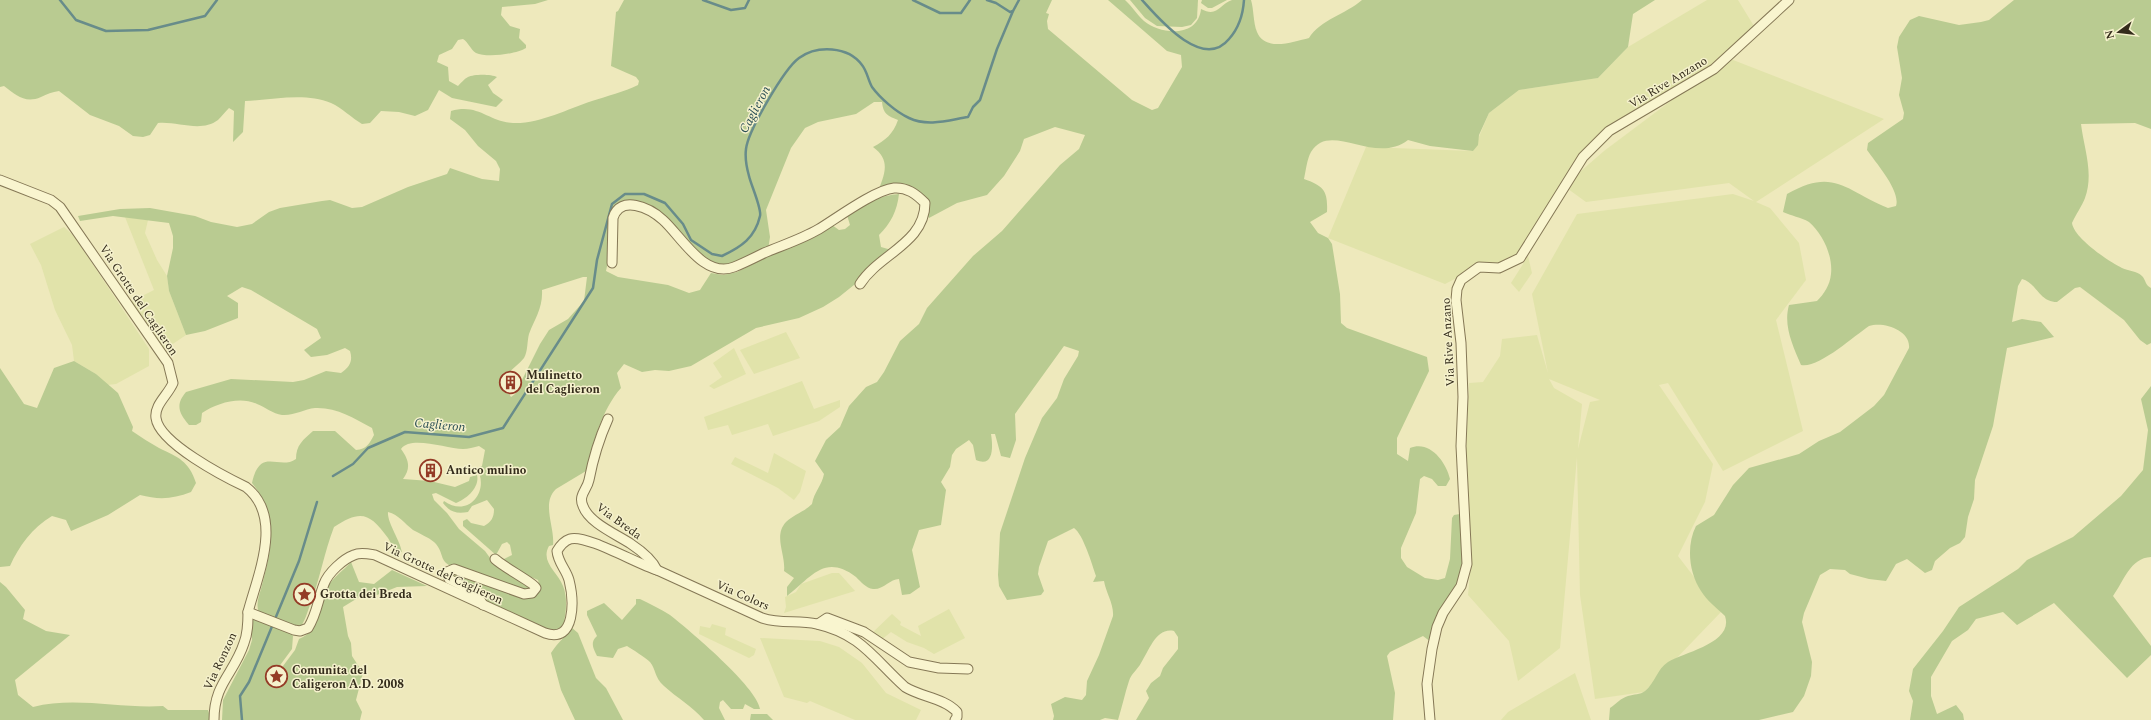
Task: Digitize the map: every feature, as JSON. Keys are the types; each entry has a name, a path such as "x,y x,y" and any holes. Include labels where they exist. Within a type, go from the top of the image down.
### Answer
{"street":[{"name":"Via Rive Anzano","path":"1430,720 1427,684 1433,641 1443,613 1461,586 1467,564 1462,475 1462,381 1456,300 1457,289 1461,280 1479,268 1499,268 1520,258 1579,163 1596,144 1610,131 1714,69 1789,0"},
{"name":"Via Grotte del Caglieron","path":"0,180 51,200 60,207 168,364 173,383 157,410 156,418 158,424 164,432 196,461 246,487 259,502 266,521 266,539 248,612 294,630 300,631 308,628 316,613 324,583 341,564 355,554 375,555 544,633 552,636 562,634 567,628 571,618 571,589 568,577 558,562 557,552 564,542 570,539 587,540"},
{"path":"612,263 615,211 623,206 634,204 653,212 664,220 684,244 697,256 709,266 721,270 733,268 798,241 871,197 894,188 911,190 925,203 925,213 917,231 901,247 864,277 860,284"},
{"name":"Via Breda","path":"608,419 597,445 589,482 581,495 583,506 591,518 636,547 655,565 656,570"},
{"name":"Via Colors","path":"587,540 774,622 818,624 848,635 860,642 895,678 914,692 952,706 957,712 957,717 955,720"},
{"path":"483,605 480,598 472,591 449,579 447,572 454,569 524,594 532,593 536,588 533,583 505,568 495,559"},
{"name":"Via Ronzon","path":"214,720 214,703 244,644 248,630 248,612"},
{"path":"818,624 827,618 844,623 864,632 909,662 939,668 968,669"}],"green space":[{"path":"0,0 548,0 535,4 502,7 501,15 510,26 520,29 519,38 526,45 526,48 502,55 487,55 476,53 463,39 458,40 452,49 439,55 437,62 448,67 449,81 458,86 465,79 471,76 487,75 497,77 488,85 493,93 503,100 496,107 452,98 439,90 428,110 415,116 399,112 381,111 370,123 362,124 335,105 321,100 299,97 245,101 243,132 233,142 234,111 229,108 218,120 211,124 204,126 189,126 158,123 150,135 143,137 133,136 119,126 90,115 59,91 30,100 21,98 4,86 0,87"},
{"path":"624,0 1052,0 1046,13 1049,14 1047,21 1048,29 1132,100 1152,110 1158,108 1182,67 1181,55 1167,51 1108,0 1125,0 1141,19 1151,26 1169,31 1178,31 1193,25 1198,18 1201,9 1211,12 1232,0 1251,0 1257,32 1266,42 1280,44 1309,38 1320,26 1362,0 1655,0 1633,14 1628,47 1598,78 1519,90 1489,113 1479,135 1478,145 1473,151 1430,146 1408,140 1395,147 1381,148 1329,140 1319,143 1308,158 1304,179 1320,187 1327,199 1327,212 1310,222 1318,233 1328,238 1332,244 1340,294 1341,323 1347,328 1427,357 1429,371 1397,438 1397,454 1408,461 1410,448 1417,446 1424,447 1436,454 1441,460 1450,479 1446,486 1438,486 1432,479 1424,476 1420,479 1416,513 1401,548 1401,558 1407,567 1425,578 1438,580 1445,578 1450,559 1452,518 1454,515 1460,514 1462,563 1458,583 1431,642 1423,636 1390,652 1387,656 1395,693 1393,720 1136,720 1149,698 1146,691 1151,683 1160,676 1163,668 1178,649 1178,637 1174,631 1168,631 1158,636 1130,678 1118,720 1105,718 1100,720 1053,720 1054,716 1051,704 1065,697 1082,700 1086,695 1087,681 1099,655 1113,616 1112,607 1104,581 1093,582 1096,576 1090,557 1081,536 1074,528 1048,541 1038,574 1044,591 1041,595 1007,600 999,586 998,575 1000,533 1025,458 1042,418 1057,398 1064,379 1078,356 1079,351 1064,346 1015,414 1016,440 1010,458 1001,456 995,434 991,434 992,450 986,461 982,462 976,460 973,445 969,440 956,449 952,455 950,467 941,482 946,490 941,525 919,530 912,550 920,587 910,594 902,595 899,579 896,579 880,588 873,589 866,586 845,570 835,567 818,571 787,596 787,587 794,578 784,571 780,533 786,522 812,504 824,474 815,461 826,440 840,427 849,406 866,387 877,382 884,372 900,341 919,324 927,308 973,256 1002,231 1060,165 1079,149 1085,135 1055,127 1024,139 1020,151 1004,176 987,195 957,203 929,218 922,206 906,191 877,194 885,169 883,158 873,147 882,142 888,136 894,129 898,120 885,112 882,102 874,102 856,114 818,122 805,128 791,148 766,210 770,237 768,250 723,273 667,226 639,209 619,210 606,271 618,277 668,285 689,293 700,290 711,273 723,275 737,272 778,251 805,241 832,225 839,230 845,229 850,225 847,215 853,211 879,198 899,194 897,206 893,216 879,235 881,247 888,249 900,248 839,297 823,307 799,318 756,328 691,366 669,371 655,370 642,372 624,364 617,373 621,388 614,396 603,416 586,471 556,489 549,501 553,545 549,546 547,557 548,562 561,581 565,591 566,606 563,627 555,632 487,604 483,597 452,575 453,572 512,592 525,599 535,596 540,587 538,580 517,571 502,560 512,555 510,545 507,542 502,544 496,555 463,526 463,521 467,519 471,523 484,526 490,521 493,517 494,509 487,500 472,506 468,512 464,513 454,512 443,503 444,501 453,505 461,506 474,500 479,493 481,486 477,468 482,466 485,450 479,446 463,449 421,443 406,445 401,449 408,464 406,475 403,479 430,481 455,487 469,481 470,477 477,475 477,484 475,488 468,496 460,501 456,503 436,493 432,494 434,500 447,513 459,529 485,551 493,562 531,586 530,591 526,592 447,564 444,561 438,546 434,542 413,530 398,517 388,512 389,521 402,552 394,548 382,530 370,519 364,516 358,516 343,521 334,527 305,620 300,628 259,612 258,602 266,571 271,532 270,520 266,508 261,496 252,483 255,472 260,465 265,462 283,463 296,459 299,446 313,431 335,431 356,450 365,447 369,443 374,435 372,428 345,414 330,409 315,408 282,415 257,404 243,401 229,402 208,409 202,413 201,422 196,425 189,425 181,413 179,405 180,401 186,392 231,379 293,382 304,380 326,371 341,373 350,364 350,351 345,348 327,355 311,357 304,350 321,338 317,329 251,290 242,287 227,296 238,303 238,318 205,331 186,335 169,291 167,276 173,248 173,236 169,223 113,216 80,221 78,216 120,209 150,208 195,216 211,222 237,227 252,224 269,212 280,208 322,201 330,200 352,208 362,207 408,187 447,174 450,168 482,179 499,181 500,169 496,161 478,146 465,130 450,119 451,111 469,109 504,122 523,123 543,119 638,85 639,81 636,77 611,66 616,12","holes":["587,277 584,301 568,319 549,330 540,344 515,394 511,397 503,384 504,380 524,358 529,334 540,308 542,290"]},
{"path":"1130,0 1198,0 1197,18 1191,25 1182,27 1157,26 1145,18"},
{"path":"1202,0 1227,0 1212,8 1208,8 1201,3"},
{"path":"1707,0 1738,0 1757,31 1662,100 1609,131 1566,184 1604,151 1728,58 1884,119 1756,202 1770,208 1799,243 1806,280 1776,320 1803,431 1723,471 1668,383 1659,385 1713,464 1705,502 1678,556 1721,612 1644,692 1595,699 1580,595 1577,457 1560,648 1518,681 1509,641 1468,595 1472,554 1465,474 1469,383 1483,382 1500,356 1502,339 1537,335 1548,373 1532,294 1577,214 1733,194 1754,201 1729,183 1586,202 1564,186 1520,258 1470,271 1445,284 1328,238 1366,147 1473,151 1489,113 1519,90 1598,78 1628,47","holes":["1549,379 1600,400 1590,402 1578,449 1582,404 1554,388"]},
{"path":"2014,0 2151,0 2151,129 2135,123 2081,124 2088,161 2089,179 2085,198 2072,223 2074,229 2092,248 2122,268 2140,274 2151,288 2151,343 2147,345 2140,340 2124,320 2080,287 2075,288 2057,302 2046,299 2031,284 2022,279 2018,286 2012,322 2022,319 2041,322 2054,337 2007,348 1993,426 1975,480 1974,499 1968,517 1965,537 1960,543 1950,548 1935,561 1932,570 1925,573 1907,559 1896,564 1886,581 1869,579 1850,574 1845,570 1830,569 1820,575 1804,613 1802,622 1812,662 1811,676 1804,696 1793,712 1759,720 1609,720 1610,708 1625,697 1645,691 1664,665 1715,640 1722,633 1726,625 1725,616 1703,595 1694,576 1690,559 1690,551 1696,526 1714,515 1733,485 1749,468 1799,454 1819,441 1840,432 1874,406 1884,395 1909,348 1906,336 1901,332 1888,326 1875,325 1869,326 1836,351 1817,362 1808,365 1801,365 1788,328 1787,313 1789,305 1817,301 1828,286 1831,267 1829,253 1823,239 1814,227 1806,220 1783,212 1787,194 1803,186 1817,182 1828,182 1839,184 1888,208 1896,206 1897,200 1895,193 1887,177 1867,150 1868,143 1903,119 1904,113 1899,95 1902,78 1897,47 1899,37 1910,20 1919,16 1959,25 1981,22 1989,20"},
{"path":"125,217 148,220 145,233 157,260 167,276 169,291 186,335 158,354 130,302 154,290"},
{"path":"64,227 74,236 149,349 149,366 116,384 107,385 96,374 74,361 72,345 55,310 41,265 30,244"},
{"path":"1528,256 1532,273 1519,292 1511,283"},
{"path":"786,332 800,358 754,374 740,350"},
{"path":"734,348 746,374 714,389 709,386 722,377 713,363"},
{"path":"74,361 96,374 118,393 133,427 132,431 182,461 190,470 196,483 191,492 178,496 153,498 140,495 108,515 71,531 66,520 52,516 32,532 18,551 10,566 0,567 0,368 24,404 37,408 54,368"},
{"path":"802,381 814,409 840,400 840,407 819,421 773,436 768,424 732,435 728,425 708,430 704,417"},
{"path":"2151,386 2151,557 2138,561 2128,571 2113,596 2151,646 2151,655 2127,678 2054,603 2017,625 2003,612 1976,619 1968,630 1952,641 1931,677 1931,696 1937,714 1956,705 1963,714 1964,720 1910,720 1913,701 1909,691 1913,669 1943,631 1959,607 2018,569 2027,560 2073,537 2121,496 2143,470 2148,430 2141,399"},
{"path":"774,453 806,471 800,492 794,500 778,488 731,464 735,457 768,473"},
{"path":"351,562 359,582 374,584 392,570 427,586 397,587 377,595 361,596 343,607 348,636 351,643 352,656 363,673 356,700 362,712 360,720 222,720 223,700 249,650 252,640 251,621 257,618 291,633 293,636 292,649 278,668 280,670 295,650 299,639 307,635 312,630 328,585"},
{"path":"832,573 839,573 855,591 784,613 786,607 785,597 796,592 801,584"},
{"path":"0,582 25,610 23,619 46,631 70,635 15,680 18,695 33,707 65,703 163,706 168,710 208,710 211,720 0,720"},
{"path":"636,599 640,599 670,615 692,633 721,659 747,687 756,699 760,709 754,709 745,704 743,709 731,709 723,700 720,702 719,708 725,720 704,720 695,710 661,683 650,662 627,646 618,649 613,658 597,656 593,648 593,641 597,636 587,615 587,611 604,603 622,620 636,604"},
{"path":"949,609 965,638 934,654 924,648 907,642 891,632 881,640 871,634 892,614 901,622 900,625 921,636 918,626"},
{"path":"712,624 726,628 725,635 756,649 754,655 749,658 699,634 700,626 710,628"},
{"path":"571,627 578,633 596,678 606,688 623,720 575,720 561,690 551,653"},
{"path":"760,638 820,641 839,647 862,663 886,693 921,710 916,720 855,720 810,701 807,703 784,697"},
{"path":"1575,673 1591,720 1501,720 1508,712"},
{"path":"751,714 767,714 773,720 750,720"}],"waterway":[{"path":"60,0 76,20 106,31 148,30 205,16 217,0"},
{"path":"703,0 731,10 745,8 749,0"},
{"path":"913,0 940,13 961,13 970,0"},
{"path":"987,0 996,3 1010,12 1013,11 1019,0"},
{"path":"1142,0 1159,19 1182,39 1195,46 1207,49 1218,47 1229,39 1240,21 1244,0"},
{"name":"Caglieron","path":"333,476 353,464 368,448 405,432 469,437 503,428 593,288 597,260 612,204 625,194 644,194 665,203 683,224 691,240 712,254 722,256 746,241 755,230 760,216 758,203 747,166 746,149 748,140 776,87 792,64 799,58 806,54 823,49 841,51 849,54 862,65 875,91 899,112 916,121 938,122 968,117 973,107 980,100 997,49 1013,11"},
{"path":"242,720 240,696 249,682 299,561 317,502"}],"place":[{"name":"Mulinetto del Caglieron","path":"511,382"},
{"name":"Antico mulino","path":"431,470"},
{"name":"Grotta dei Breda","path":"304,594"},
{"name":"Comunita del Caligeron A.D. 2008","path":"277,677"}]}
